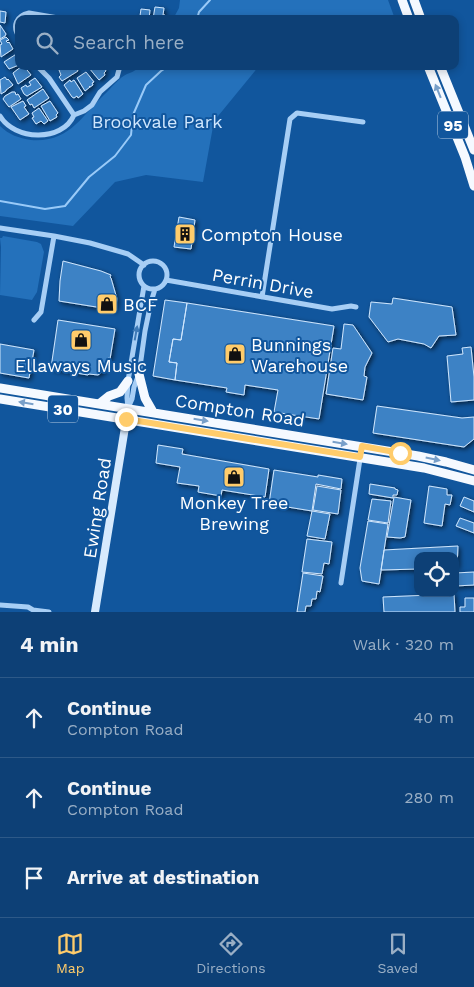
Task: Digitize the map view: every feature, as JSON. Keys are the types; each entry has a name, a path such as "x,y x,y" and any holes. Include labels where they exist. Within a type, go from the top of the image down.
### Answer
{"main road":[{"path":"402,0 408,15"},
{"path":"414,0 420,15"},
{"name":"95","path":"430,70 463,151 474,186"},
{"name":"95","path":"442,70 474,150"},
{"path":"139,374 145,398 153,412"},
{"path":"99,404 109,396 120,392 128,381"},
{"name":"Compton Road","path":"0,388 362,446 418,456 474,470"},
{"name":"Compton Road","path":"0,399 360,457 435,470 474,481"},
{"name":"Ewing Road","path":"96,612 128,408"},
{"path":"464,467 474,464"}],"street":[{"path":"22,15 29,13 41,15"},
{"path":"41,70 49,78 74,115"},
{"path":"0,116 3,121 26,134 40,136 51,134 61,130 71,121 74,115 92,105 100,92 117,77 119,70"},
{"path":"262,297 290,119 298,113 363,122"},
{"path":"0,228 90,243 128,254 144,265"},
{"path":"34,320 41,312 54,236"},
{"path":"152,262 160,264 166,270 166,280 161,287 151,289 140,282 140,269 144,265 152,262"},
{"name":"Perrin Drive","path":"166,280 332,309 356,307"},
{"name":"Ewing Road","path":"128,408 128,381 144,286"},
{"name":"Ewing Road","path":"128,408 139,374 147,321 155,289"},
{"path":"340,584 362,446"},
{"path":"0,605 28,607 33,610 49,612"}],"green space":[{"path":"180,0 388,0 394,15 175,15"},
{"name":"Brookvale Park","path":"256,70 214,121 203,182 146,175 115,182 73,226 0,216 0,126 11,134 31,140 44,140 56,137 74,126 122,77 134,71"},
{"path":"3,236 41,244 44,252 37,292 32,300 0,295 0,238"}],"building":[{"path":"155,7 164,8 163,15 154,15"},
{"path":"141,9 150,10 149,15 140,15"},
{"path":"0,11 6,12 5,23 0,22"},
{"path":"0,25 6,34 0,39"},
{"path":"6,37 9,40 6,41 9,42 13,49 1,57 0,45 2,44 0,40"},
{"path":"15,55 15,67 9,69 4,62"},
{"path":"17,70 27,70 31,75 18,84 13,73"},
{"path":"59,70 78,71 62,81 59,77 61,75"},
{"path":"91,70 105,70 105,75 99,80"},
{"path":"86,72 94,82 85,91 77,78"},
{"path":"5,77 13,85 1,94 0,80"},
{"path":"35,78 42,87 27,96 21,88 31,85 29,82"},
{"path":"70,80 71,82 74,80 83,94 78,98 77,96 72,97 64,85"},
{"path":"43,89 49,98 34,108 27,100"},
{"path":"12,92 15,92 16,95 18,94 21,99 9,107 3,99"},
{"path":"23,101 26,106 24,107 29,114 20,120 11,107"},
{"path":"50,101 58,113 57,117 50,121 41,106"},
{"path":"39,108 48,121 44,124 41,121 36,124 32,118 34,117 32,113"},
{"name":"Compton House","path":"179,217 195,220 191,249 174,247"},
{"path":"63,261 111,275 117,299 115,310 59,301"},
{"path":"393,298 452,307 456,335 439,336 431,348 424,344 398,339 388,342 369,317 371,302 392,304"},
{"path":"165,300 187,303 181,340 173,339 169,362 177,363 175,380 153,376"},
{"path":"187,303 334,326 319,419 274,412 278,390 245,385 244,395 226,392 227,388 175,380 177,363 169,362 173,339 181,340"},
{"path":"58,320 115,329 110,359 108,358 106,369 98,375 88,375 51,368"},
{"path":"344,324 353,325 372,353 365,367 364,376 367,377 363,400 326,394 333,348 341,349"},
{"path":"0,344 34,350 29,378 0,373"},
{"path":"471,347 474,400 451,402 447,356 463,354 462,348"},
{"path":"377,406 462,418 474,417 474,439 464,447 373,433"},
{"path":"158,445 183,449 182,454 269,469 265,497 222,490 221,496 198,492 199,486 177,483 180,467 156,463"},
{"path":"274,470 342,479 341,489 316,484 312,511 269,504"},
{"path":"370,484 395,488 398,490 397,495 393,495 393,498 369,494"},
{"path":"317,486 341,490 338,514 313,510"},
{"path":"429,486 447,489 447,495 452,495 450,505 445,504 442,526 424,523"},
{"path":"394,497 411,500 405,537 387,537"},
{"path":"464,497 474,501 474,512 460,506"},
{"path":"372,499 391,501 388,523 368,520"},
{"path":"312,511 330,514 325,539 307,536"},
{"path":"460,518 474,523 474,533 456,526"},
{"path":"368,521 388,524 379,584 362,581 360,568"},
{"path":"307,539 332,542 329,564 324,563 322,574 302,572"},
{"path":"458,546 458,552 414,552 414,569 381,570 384,550"},
{"path":"474,572 474,585 459,586 459,573"},
{"path":"303,573 323,576 320,592 317,591 316,599 312,599 311,606 306,606 305,612 297,612"},
{"path":"383,597 454,597 455,612 384,612"},
{"path":"465,598 474,598 474,612 460,612 460,607 465,607"}],"waterway":[{"path":"198,15 210,0"},
{"path":"0,201 45,209 65,206 89,177 115,156 131,135 133,115 146,85 163,70"}],"place":[{"name":"Compton House","path":"185,234"},
{"name":"BCF","path":"107,304"},
{"name":"Ellaways Music","path":"81,340"},
{"name":"Bunnings Warehouse","path":"235,354"},
{"name":"Monkey Tree Brewing","path":"234,477"}],"route":[{"path":"126,419 360,457 362,446 400,453"}]}
